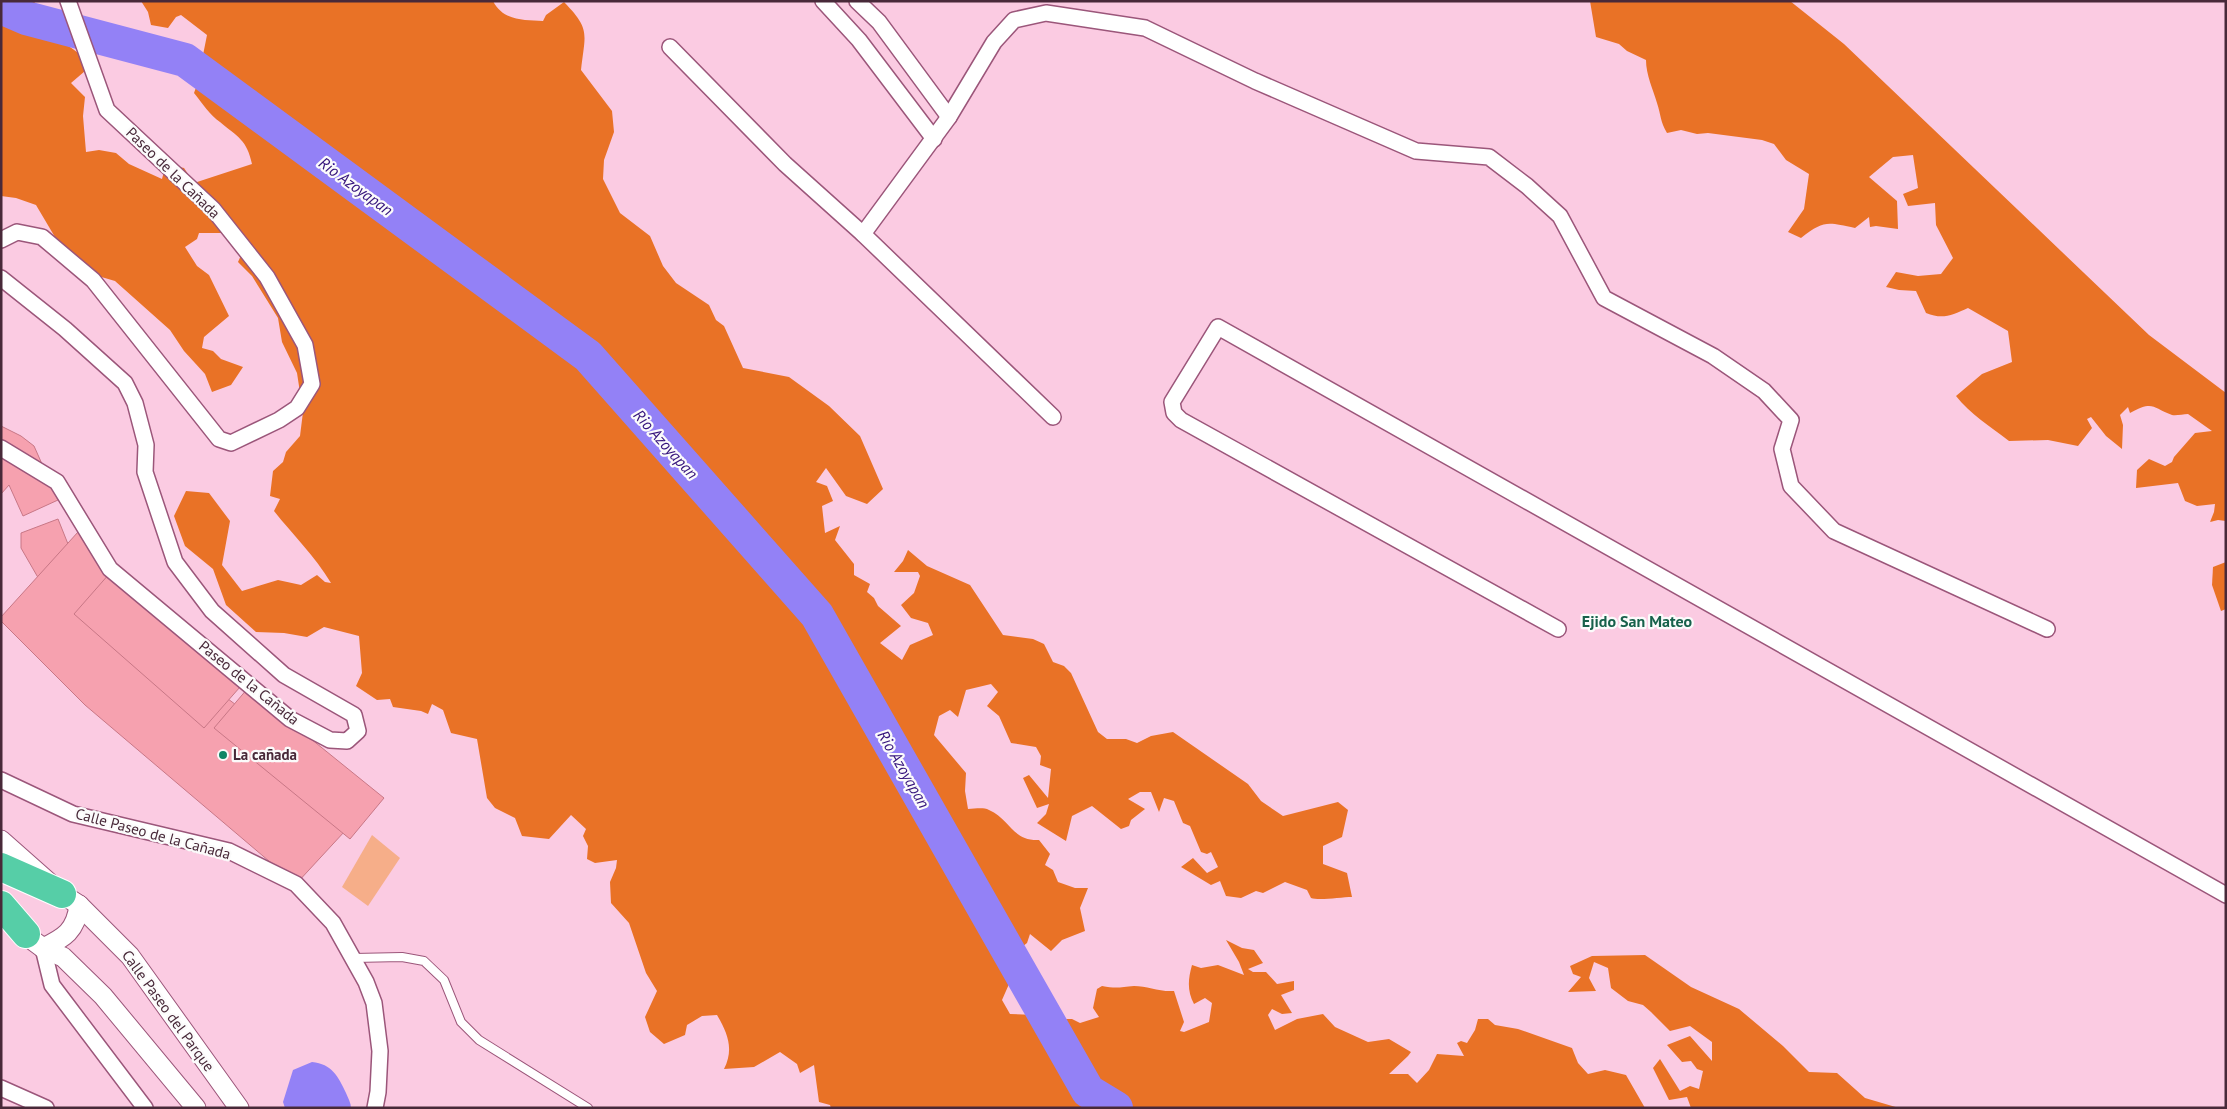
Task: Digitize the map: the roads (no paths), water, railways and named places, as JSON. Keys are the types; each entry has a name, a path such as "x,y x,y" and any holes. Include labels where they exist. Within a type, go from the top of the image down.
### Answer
{"highway":[{"path":"1,867 70,900"},
{"path":"1,905 34,941"}],"street":[{"path":"823,1 859,40 934,139"},
{"path":"857,1 879,22 949,117"},
{"name":"Paseo de la Cañada","path":"1,240 17,232 42,237 93,280 219,439 231,443 278,420 297,408 312,384 306,345 267,277 213,209 107,110 69,4"},
{"path":"863,234 934,139 994,42 1014,20 1046,13 1145,28 1254,81 1416,151 1489,157 1527,186 1560,216 1604,298 1713,356 1764,391 1791,420 1782,449 1792,486 1834,531 2047,629"},
{"path":"670,47 785,164 863,234 1053,417"},
{"name":"Paseo de la Cañada","path":"1,278 66,329 124,383 134,403 146,445 145,472 175,562 212,611 284,675 354,715 358,731 347,741 330,740 290,719 110,569 57,482 1,448"},
{"path":"1558,629 1181,420 1174,413 1172,402 1218,327 2226,895"},
{"name":"Calle Paseo de la Cañada","path":"1,780 73,814 228,851 296,884 334,923 354,958 371,996 378,1029 380,1069 375,1108"},
{"name":"Calle Paseo del Parque","path":"1,840 70,900 130,956 240,1108"},
{"path":"34,941 61,939 69,933 74,923 70,900"},
{"path":"1,917 34,941 63,957 103,996 196,1108"},
{"path":"34,941 52,985 145,1108"},
{"path":"1,1088 46,1108"}],"lane":[{"path":"354,958 402,957 424,961 444,980 461,1022 479,1040 588,1108"}],"waterway":[{"name":"Rio Azoyapan","path":"1,7 26,18 185,60 588,356 817,615 1088,1091 1116,1108"}],"place":[{"name":"La cañada","path":"223,755"}],"district":[{"name":"Ejido San Mateo","path":"1637,621"}]}
